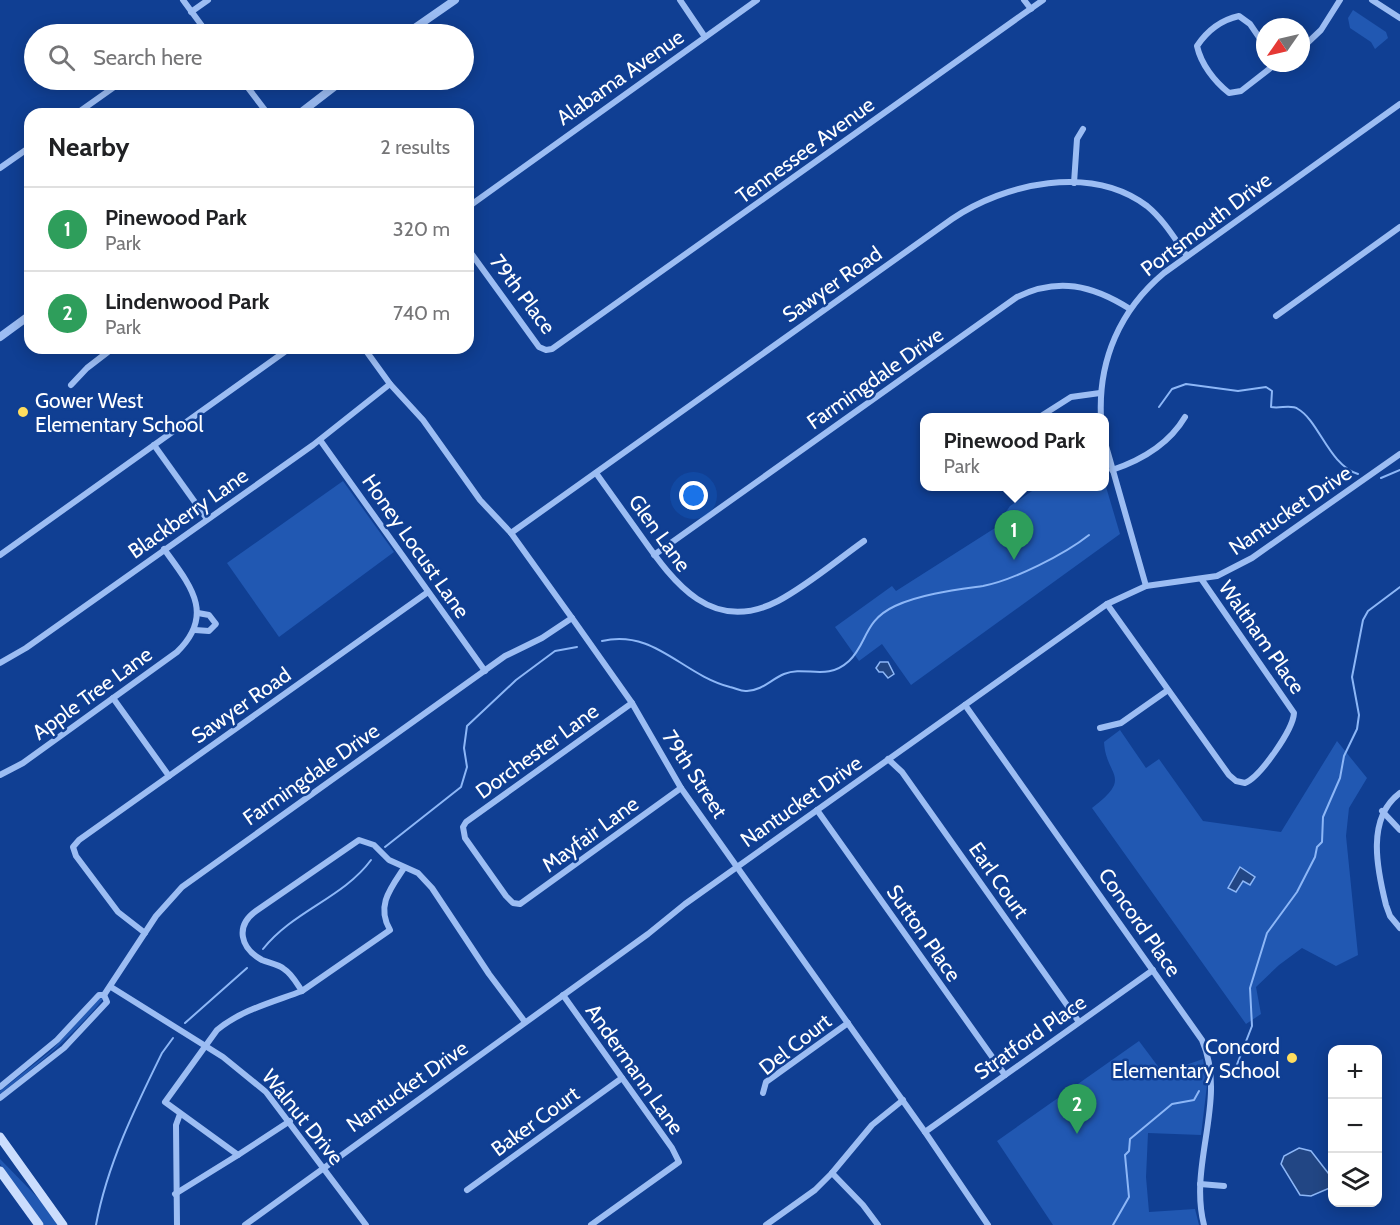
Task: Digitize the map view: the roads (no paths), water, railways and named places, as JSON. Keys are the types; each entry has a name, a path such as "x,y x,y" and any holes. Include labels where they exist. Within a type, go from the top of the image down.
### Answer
{"main road":[{"path":"0,1137 63,1225"},
{"path":"0,1171 39,1225"}],"street":[{"path":"183,0 200,24"},
{"path":"191,12 208,0"},
{"path":"420,24 455,0"},
{"path":"680,0 705,37"},
{"name":"Alabama Avenue","path":"474,203 757,0"},
{"path":"1024,0 1031,9"},
{"name":"Tennessee Avenue","path":"587,327 1043,0"},
{"path":"1310,40 1321,30 1340,0"},
{"path":"1372,0 1400,18"},
{"path":"1256,33 1250,24 1239,16 1225,20 1205,34 1197,46 1201,60 1219,85 1229,93 1241,91 1268,72"},
{"path":"84,108 110,90"},
{"path":"250,90 263,108"},
{"path":"307,108 330,90"},
{"name":"Portsmouth Drive","path":"1101,413 1100,393 1108,353 1130,309 1152,283 1400,104"},
{"path":"1074,183 1077,139 1083,129"},
{"path":"0,168 24,151"},
{"name":"Sawyer Road","path":"511,533 961,213 995,196 1020,188 1074,183 1119,191 1140,202 1162,221 1187,256"},
{"path":"1276,316 1400,227"},
{"name":"79th Place","path":"474,257 539,347 546,350 552,349 587,327"},
{"name":"Farmingdale Drive","path":"654,555 1017,297 1050,286 1081,286 1106,294 1130,309"},
{"path":"0,337 24,319"},
{"path":"71,385 87,368 105,354"},
{"path":"0,555 282,354"},
{"name":"79th Street","path":"368,354 390,384 423,420 480,500 511,533 572,618 632,703 681,788 925,1131 988,1225"},
{"name":"Blackberry Lane","path":"0,663 26,648 320,440 390,384"},
{"path":"1045,413 1071,397 1100,393"},
{"path":"1112,470 1140,459 1176,434 1185,417"},
{"name":"Honey Locust Lane","path":"320,440 485,671"},
{"path":"154,445 207,519"},
{"name":"Nantucket Drive","path":"245,1225 737,867 1107,604 1146,586 1202,580 1227,572 1252,558 1400,454"},
{"path":"1109,459 1146,586"},
{"name":"Glen Lane","path":"596,473 677,585 697,600 719,609 747,610 777,602 864,541"},
{"name":"Apple Tree Lane","path":"0,775 23,763 177,652 195,630 198,613 190,587 164,549"},
{"name":"Waltham Place","path":"1168,690 1229,775 1240,783 1251,781 1258,774 1289,729 1294,714 1202,580"},
{"name":"Sawyer Road","path":"145,933 109,901 76,856 73,847 428,592"},
{"path":"1100,728 1121,723 1168,690 1107,604"},
{"name":"Apple Tree Lane","path":"195,630 209,632 216,624 210,615 198,613"},
{"name":"Farmingdale Drive","path":"0,1087 57,1040 99,995 104,995 164,906 195,877 512,652 542,638 572,618"},
{"path":"113,698 169,776"},
{"name":"Dorchester Lane","path":"516,905 506,896 465,838 463,827 472,817 632,703"},
{"name":"Concord Place","path":"965,705 1198,1033 1209,1062 1212,1090 1200,1184 1204,1225"},
{"name":"Earl Court","path":"888,759 902,772 1079,1022"},
{"name":"Mayfair Lane","path":"516,905 681,788"},
{"path":"1400,793 1382,811 1377,831 1384,897 1390,916 1400,927"},
{"name":"Sutton Place","path":"817,810 1005,1075"},
{"path":"1382,811 1400,830"},
{"path":"302,991 287,971 264,961 249,950 242,934 247,918 358,840 374,845 389,860 418,873 432,888 489,974 525,1022"},
{"path":"238,1155 165,1102 205,1046 226,1023 250,1010 302,991 390,930 384,920 382,908 389,891 404,868"},
{"name":"Stratford Place","path":"925,1131 1154,970"},
{"name":"Walnut Drive","path":"111,987 249,1076 273,1099 366,1225"},
{"name":"Farmingdale Drive","path":"0,1098 64,1048 107,1002 104,995"},
{"name":"Andermann Lane","path":"563,995 679,1162 591,1225"},
{"name":"Del Court","path":"763,1093 766,1082 848,1023"},
{"name":"Baker Court","path":"467,1190 622,1078"},
{"path":"766,1225 832,1173 864,1133 903,1100"},
{"path":"177,1225 176,1125 180,1114"},
{"path":"175,1194 290,1121"},
{"path":"832,1173 854,1194 878,1225"},
{"path":"1200,1184 1224,1186"}],"waterway":[{"path":"1159,407 1172,389 1186,384 1238,391 1266,387 1272,391 1271,407 1298,409 1312,423 1339,462 1358,474"},
{"path":"1381,478 1400,470"},
{"path":"602,641 621,639 637,641 653,647 713,681 743,691 753,690 784,674 800,671 824,672 841,667 855,654 877,618 895,606 927,595 983,586 1009,578 1053,558 1089,535"},
{"path":"1226,1076 1236,1067 1252,1026 1250,988 1267,933 1297,892 1315,857 1317,847 1322,842 1323,817 1340,778 1344,756 1357,729 1359,715 1352,677 1363,620 1368,611 1400,587"},
{"path":"385,847 461,787 467,767 464,748 467,726 516,680 555,651 577,647"},
{"path":"263,949 289,924 347,885 371,860"},
{"path":"185,1023 247,968"},
{"path":"96,1225 107,1181 123,1137 162,1053 173,1038"},
{"path":"1113,1225 1129,1197 1125,1155 1129,1151 1130,1139 1172,1104 1194,1100 1199,1091"}],"place":[{"name":"Gower West Elementary School","path":"23,412"},
{"name":"Pinewood Park","path":"1014,560"},
{"name":"Concord Elementary School","path":"1292,1058"},
{"name":"Lindenwood Park","path":"1077,1134"}]}
